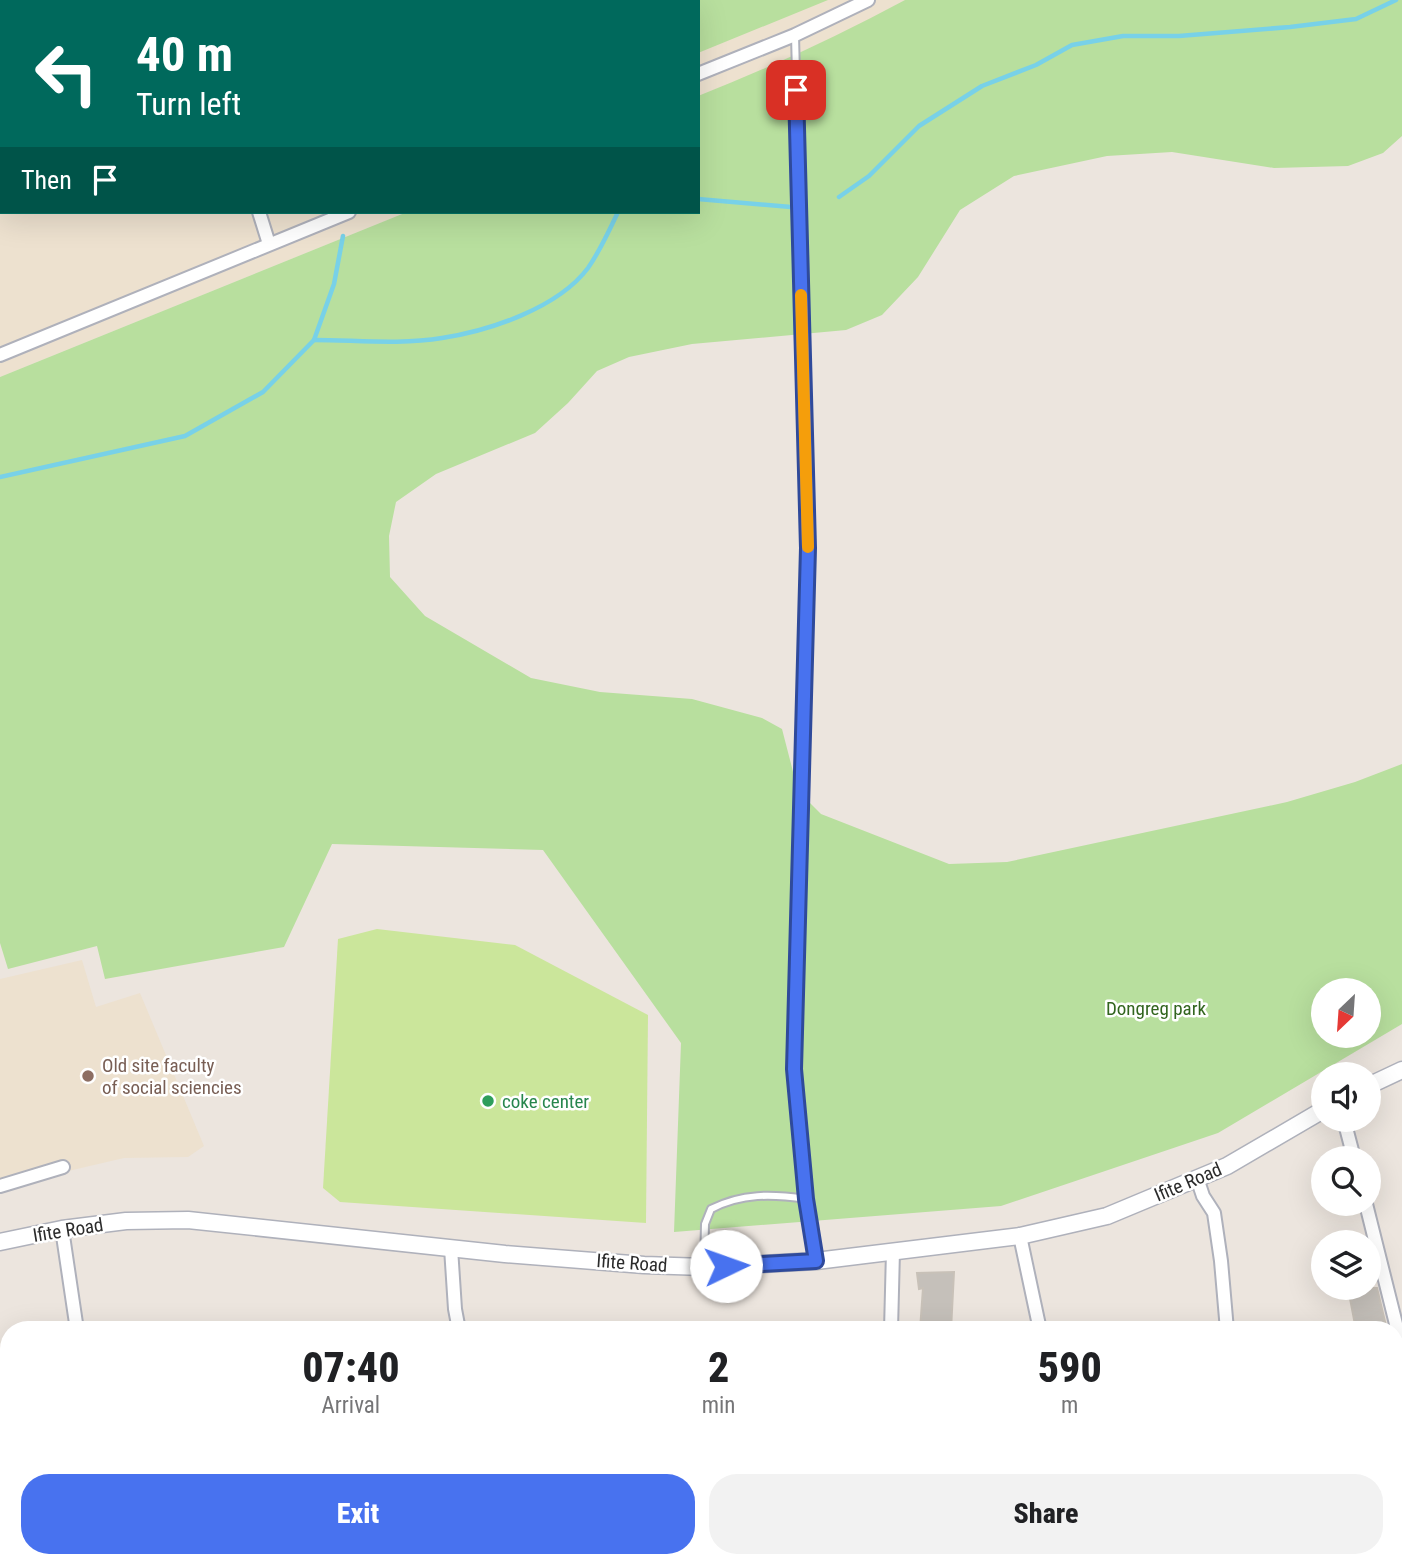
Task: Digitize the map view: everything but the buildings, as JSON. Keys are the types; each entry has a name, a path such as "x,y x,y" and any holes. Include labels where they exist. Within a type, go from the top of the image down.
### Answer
{"street":[{"path":"700,73 795,35 868,0"},
{"path":"260,214 269,244"},
{"path":"0,355 344,214"},
{"path":"1381,1080 1402,1070"},
{"name":"Ifite Road","path":"0,1242 62,1229 126,1221 188,1220 644,1265 704,1267 816,1261 1020,1236 1107,1216 1227,1166 1311,1117"},
{"path":"0,1186 63,1167"},
{"path":"1197,1178 1203,1196 1214,1213 1222,1261 1226,1321"},
{"path":"1369,1216 1395,1321"},
{"path":"62,1229 76,1321"},
{"path":"1020,1236 1038,1321"},
{"path":"451,1248 457,1321"},
{"path":"891,1321 893,1251"}],"lane":[{"path":"795,35 808,548 794,1069 806,1199 816,1261"},
{"path":"704,1267 705,1224 711,1209 728,1200 769,1194 806,1199"}],"shaded area":[{"path":"700,0 905,0 860,25 700,95"},
{"path":"0,214 402,214 0,377"},
{"name":"Old site faculty of social sciencies","path":"82,960 96,1007 140,993 204,1146 188,1157 124,1158 0,1187 0,979"}],"green space":[{"path":"700,0 828,0 700,52"},
{"name":"Dongreg park","path":"905,0 1402,0 1402,136 1383,153 1348,166 1274,168 1172,152 1107,156 1014,176 960,210 918,277 882,315 846,330 692,344 629,357 597,371 568,403 535,433 436,474 396,502 389,536 390,577 425,616 531,678 600,692 692,699 762,718 782,729 798,791 821,814 949,864 1007,862 1287,802 1355,782 1402,764 1402,1024 1381,1036 1381,978 1311,978 1311,1048 1361,1048 1338,1062 1311,1062 1311,1078 1218,1133 1001,1206 674,1232 681,1043 543,850 332,844 284,947 105,979 97,946 8,969 0,943 0,377 402,214 700,214 700,95 777,63"},
{"name":"coke center","path":"377,929 515,945 648,1015 646,1223 340,1202 323,1188 338,939"}],"waterway":[{"path":"839,197 869,176 919,126 982,86 1036,65 1072,45 1123,36 1179,36 1356,19 1396,0"},
{"path":"700,199 791,207"},
{"path":"314,340 426,340 461,335 521,315 541,306 575,282 588,268 617,214"},
{"path":"0,477 185,436 263,392 314,340 334,284 343,236"}],"slow traffic":[{"path":"801,295 808,547"}],"place":[{"name":"Old site faculty of social sciencies","path":"88,1076"},
{"name":"coke center","path":"488,1101"}],"route":[{"path":"726,1266 816,1261 806,1199 794,1069 808,548 796,90"}]}
